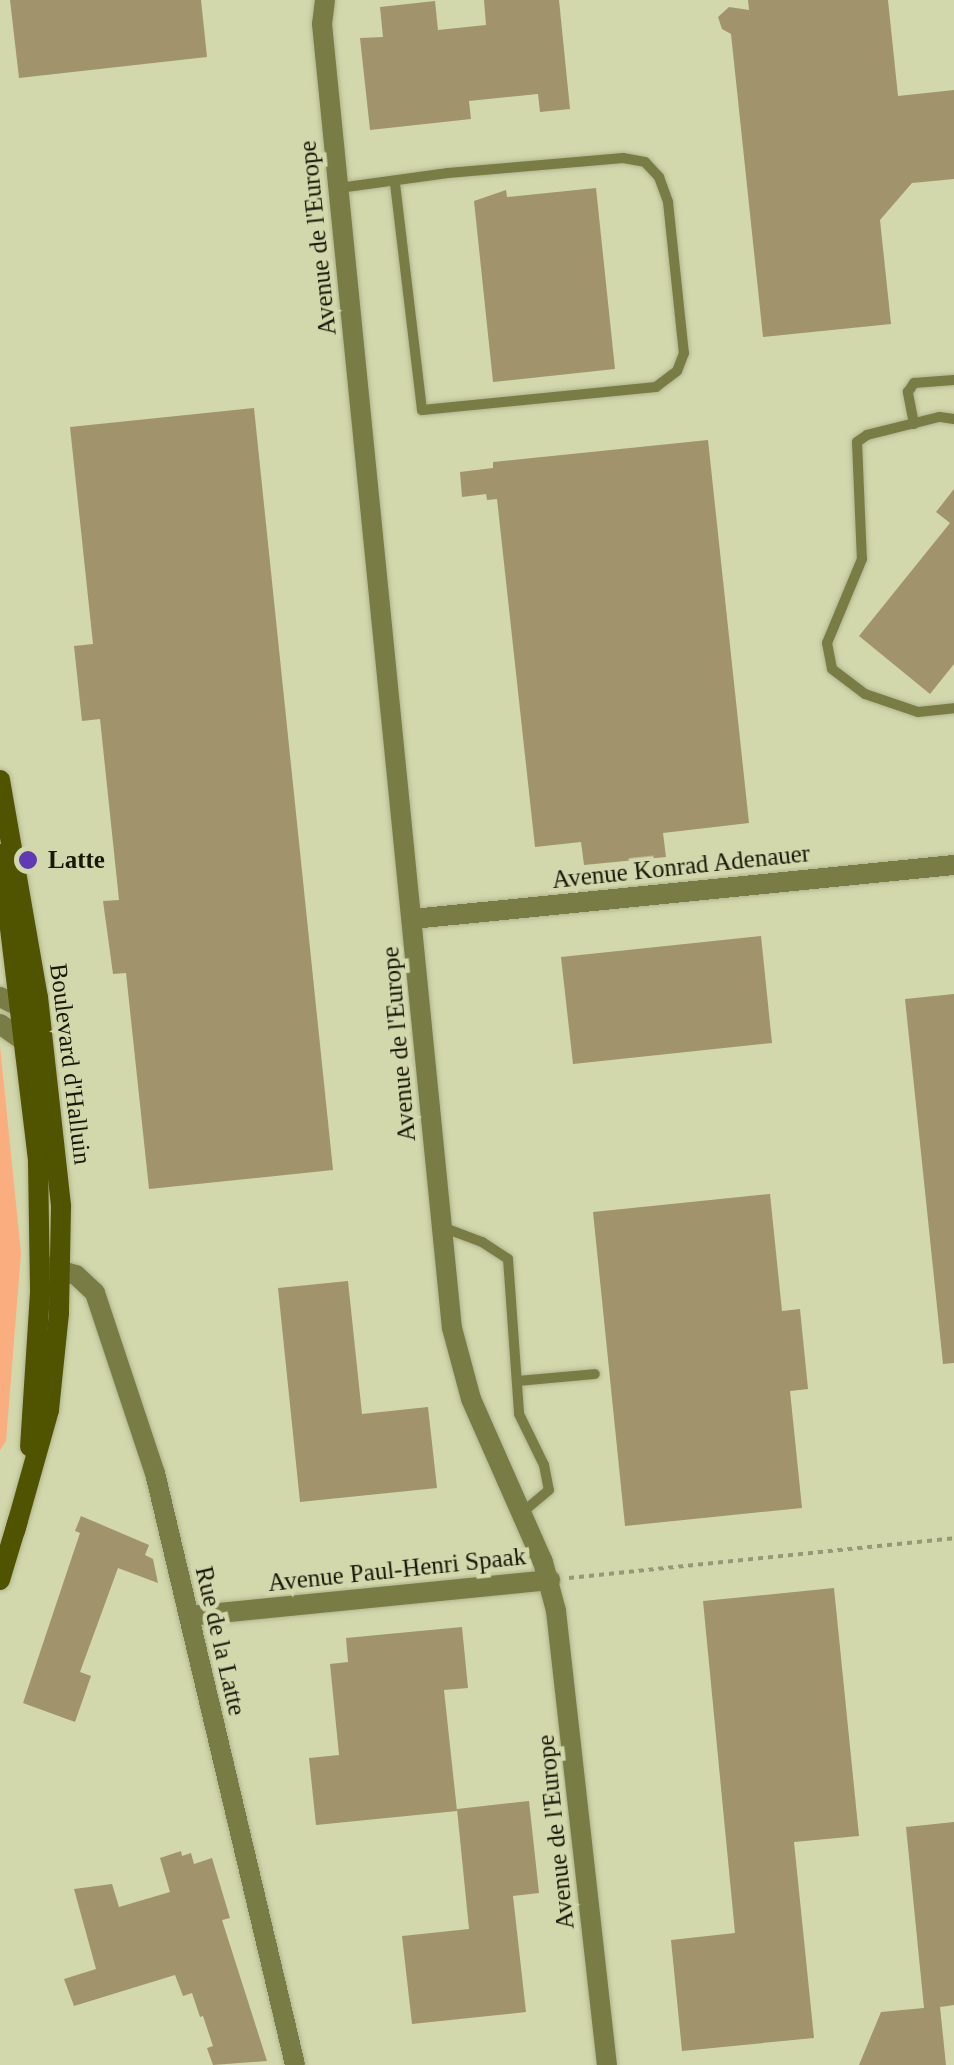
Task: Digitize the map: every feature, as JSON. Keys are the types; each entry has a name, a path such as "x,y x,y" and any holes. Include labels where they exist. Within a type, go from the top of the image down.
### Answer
{"main road":[{"name":"Boulevard d'Halluin","path":"0,780 46,1053 58,1166 51,1267 49,1410 0,1580"},
{"name":"Boulevard d'Halluin","path":"0,839 51,1267"}],"street":[{"name":"Avenue de l'Europe","path":"325,0 322,24 338,188 441,1226 459,1362 550,1580 559,1626 607,2065"},
{"name":"Avenue Konrad Adenauer","path":"413,918 954,865"},
{"path":"0,996 19,1009 40,1015"},
{"path":"0,1024 23,1044 46,1053"},
{"name":"Rue de la Latte","path":"51,1267 84,1280 100,1304 160,1492 295,2065"},
{"name":"Avenue Paul-Henri Spaak","path":"189,1616 550,1580"}],"lane":[{"path":"338,188 623,158 645,162 660,177 668,202 684,353 677,371 656,387 422,410 396,182"},
{"path":"914,424 908,392 914,384 954,380"},
{"path":"954,418 866,435 857,442 862,559 827,643 832,669 865,694 918,712 954,708"},
{"path":"441,1226 482,1242 508,1259 519,1414 544,1465 549,1490 522,1514"},
{"path":"517,1381 596,1374"}],"path":[{"path":"550,1580 954,1538"}],"shaded area":[{"path":"0,1046 21,1253 6,1441 0,1450"}],"building":[{"path":"10,0 201,0 207,57 19,78"},
{"path":"484,0 559,0 570,109 540,112 538,94 469,101 471,119 370,130 360,38 383,37 380,7 435,1 438,30 486,25"},
{"path":"748,0 888,0 898,96 954,90 954,179 912,183 880,220 891,324 763,337 731,34 722,29 718,17 729,7 749,10"},
{"path":"596,188 615,369 493,382 474,201 506,190 507,197"},
{"path":"254,408 333,1170 149,1189 126,973 113,974 103,901 119,900 100,719 82,721 74,646 93,644 70,427"},
{"path":"708,440 749,823 663,833 666,857 584,865 581,842 535,847 497,499 487,500 486,494 462,497 460,472 493,468 493,462"},
{"path":"954,489 954,664 930,694 859,636 950,523 936,512"},
{"path":"761,936 772,1043 573,1064 561,957"},
{"path":"954,994 954,1363 943,1364 905,999"},
{"path":"770,1194 782,1311 800,1309 808,1389 790,1391 802,1508 625,1526 593,1212"},
{"path":"348,1281 362,1414 428,1407 437,1488 300,1502 278,1288"},
{"path":"81,1516 149,1545 145,1555 153,1559 158,1583 118,1568 80,1672 91,1676 75,1722 23,1703 80,1533 75,1531"},
{"path":"834,1588 859,1836 794,1842 814,2038 682,2051 671,1940 735,1933 703,1601"},
{"path":"462,1627 468,1688 444,1690 457,1811 316,1825 309,1758 339,1755 330,1664 348,1662 346,1638"},
{"path":"529,1801 539,1893 513,1896 526,2012 412,2024 402,1936 469,1929 457,1809"},
{"path":"954,1822 954,2005 940,2007 946,2065 859,2065 881,2012 924,2008 906,1827"},
{"path":"181,1851 182,1856 191,1853 194,1864 212,1858 230,1918 222,1920 267,2061 213,2065 207,2048 213,2046 203,2016 200,2017 192,1993 183,1996 175,1975 74,2006 64,1979 96,1969 74,1889 112,1884 119,1907 170,1892 160,1858"}],"place":[{"name":"Latte","path":"28,860"}]}
